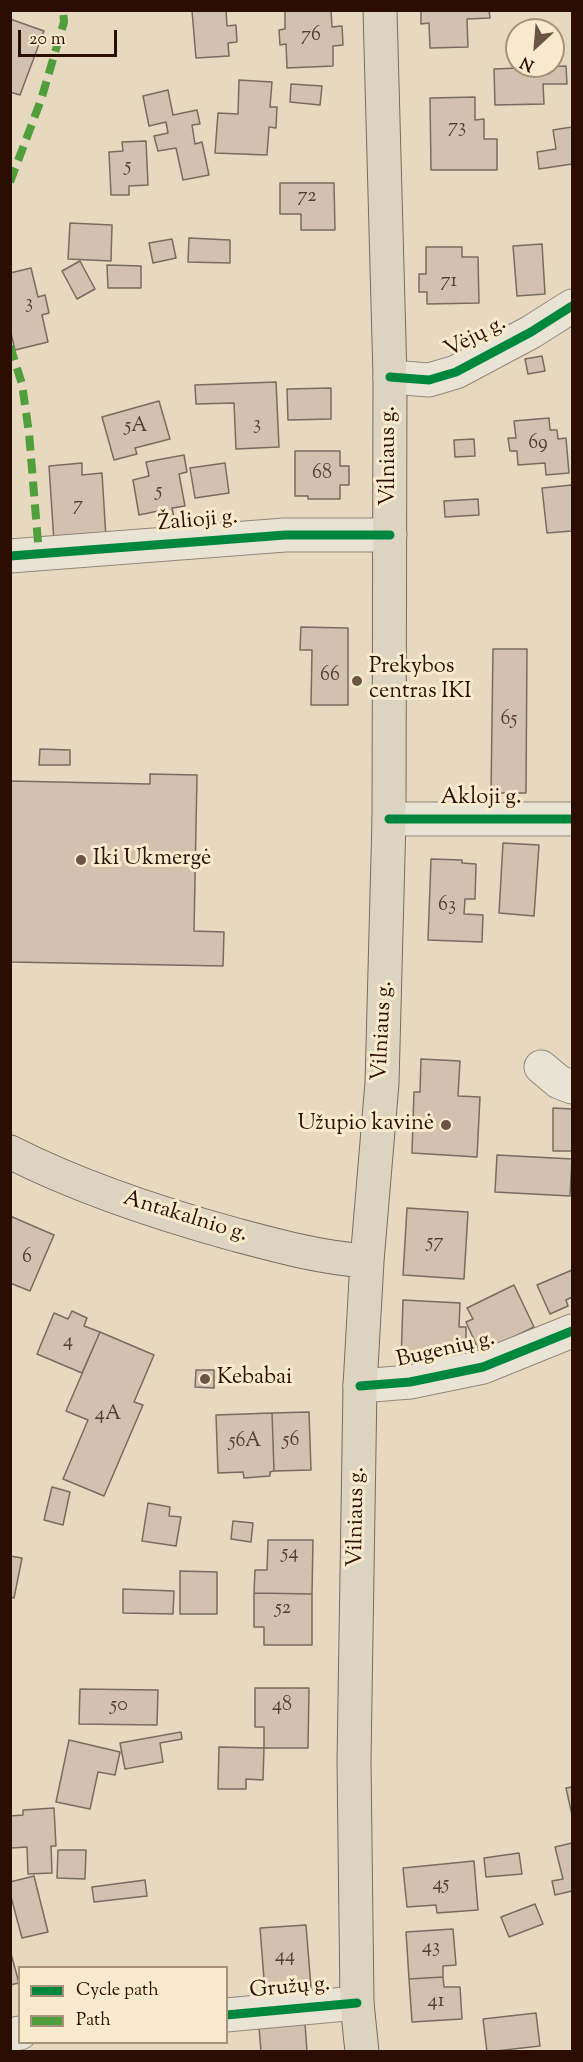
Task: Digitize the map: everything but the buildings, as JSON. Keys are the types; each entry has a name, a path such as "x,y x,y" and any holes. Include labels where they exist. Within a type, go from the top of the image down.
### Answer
{"main road":[{"name":"Vilniaus g.","path":"362,2052 357,2003 354,1761 360,1386 367,1261 382,1083 389,819 390,377 380,10"},
{"name":"Antakalnio g.","path":"10,1152 76,1182 207,1227 312,1254 367,1261"}],"street":[{"name":"Vėjų g.","path":"390,377 429,380 456,372 531,332 573,306"},
{"name":"Žalioji g.","path":"10,556 285,535 390,535"},
{"name":"Akloji g.","path":"389,819 573,819"},
{"path":"540,1067 559,1082 573,1087"},
{"name":"Bugenių g.","path":"360,1386 410,1382 483,1367 573,1330"},
{"name":"Gružų g.","path":"228,2015 357,2003"}],"marked path":[{"path":"10,182 41,100 64,22 63,10"},
{"path":"10,346 22,384 29,433 39,554"}],"cycle path":[{"path":"390,377 429,380 456,372 531,332 572,306"},
{"path":"10,556 285,535 390,535"},
{"path":"389,819 572,819"},
{"path":"360,1386 410,1382 483,1367 572,1331"},
{"path":"228,2015 357,2003"}],"place":[{"name":"Prekybos centras IKI","path":"357,681"},
{"name":"Iki Ukmergė","path":"81,860"},
{"name":"Užupio kavinė","path":"446,1125"},
{"name":"Kebabai","path":"205,1379"}]}
